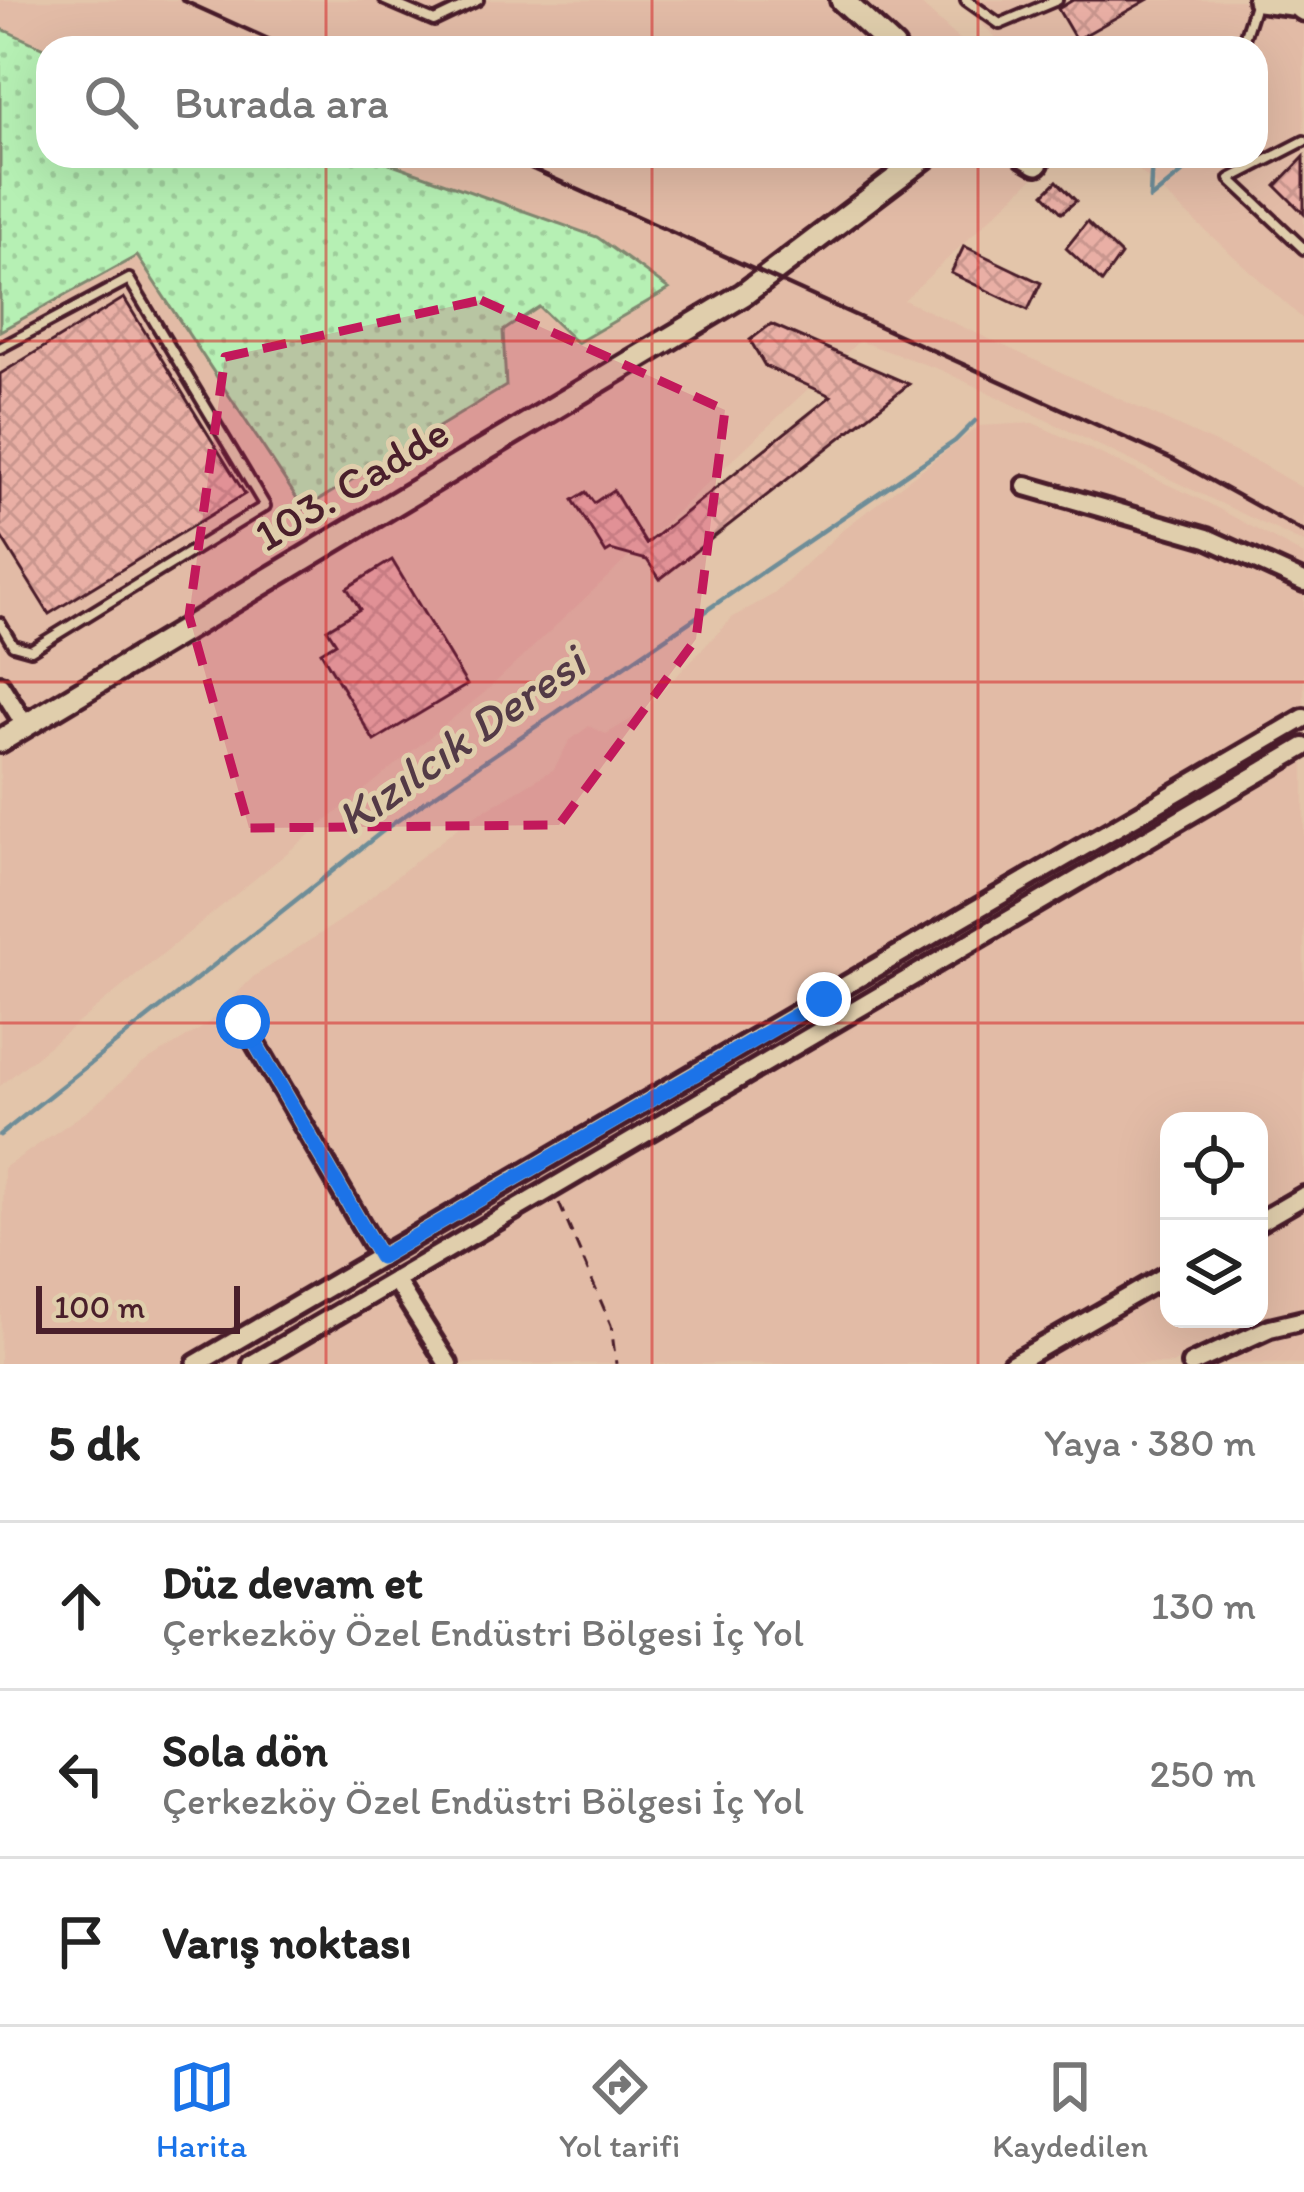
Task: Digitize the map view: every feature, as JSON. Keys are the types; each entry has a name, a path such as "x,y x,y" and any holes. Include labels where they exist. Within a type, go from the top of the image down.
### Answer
{"street":[{"path":"842,0 881,36"},
{"path":"1258,0 1299,4"},
{"name":"103. Cadde","path":"0,740 744,293 910,168"},
{"path":"1026,486 1207,538 1304,581"},
{"path":"0,685 25,724"},
{"path":"196,1364 1304,718"},
{"path":"252,1364 1304,747"},
{"path":"243,1022 380,1257"},
{"path":"1262,1220 1304,1196"},
{"path":"1012,1364 1160,1279"},
{"path":"395,1280 448,1364"},
{"path":"1191,1364 1253,1335 1304,1320"}],"lane":[{"path":"385,0 434,21 478,0"},
{"path":"966,0 1000,24 1057,0"},
{"path":"1245,36 1258,0"},
{"path":"1268,159 1304,141"},
{"path":"1251,168 1230,179 1304,249"},
{"path":"0,348 129,280 266,506 31,650 13,645 0,623"}],"path":[{"path":"560,1203 610,1325 616,1364"}],"highlighted area":[{"path":"481,300 725,410 696,639 559,825 249,828 189,616 225,357"}],"shaded area":[{"path":"0,0 916,0 956,36 36,36 36,168 1043,168 904,300 1261,464 1304,489 1304,543 941,370 859,341 484,693 0,1086"},
{"path":"956,0 1304,0 1304,320 1136,168 1268,168 1268,36 994,36"},
{"path":"1033,423 1208,503 1304,555 1304,1308 1268,1315 1268,1112 1160,1112 1160,1328 1238,1328 1172,1364 0,1364 4,1168 89,1110 140,1065 205,1026 253,977 343,919 465,822 554,769 569,741 589,726 606,734 641,713 733,617 774,594 845,528 979,426"},
{"path":"1304,1330 1304,1364 1226,1364 1269,1340"}],"green space":[{"path":"0,28 36,44 36,168 404,168 597,237 669,289 577,343 539,307 503,331 506,386 304,509 137,256 0,331"}],"building":[{"path":"1073,0 1147,0 1083,36 1074,36 1058,9"},
{"path":"1304,157 1304,214 1276,186"},
{"path":"1057,181 1076,201 1062,213 1044,194"},
{"path":"1087,222 1121,255 1102,282 1066,248"},
{"path":"964,246 1041,283 1028,310 951,273"},
{"path":"124,298 245,494 49,614 0,535 0,374"},
{"path":"771,324 909,384 660,579 647,560 611,550 606,553 573,500 586,492 594,503 613,490 646,544 831,396 765,366 750,340"},
{"path":"392,560 467,685 374,741 321,652 336,643 327,629 360,609 347,588"}],"waterway":[{"path":"1150,198 1151,168"},
{"name":"Kızılcık Deresi","path":"1150,199 1188,168"},
{"name":"Kızılcık Deresi","path":"0,1135 388,827 955,441 975,421"}],"railway":[{"path":"182,0 262,36"},
{"path":"530,168 1172,459 1304,532"}],"route":[{"path":"243,1022 380,1257 824,999"}]}
